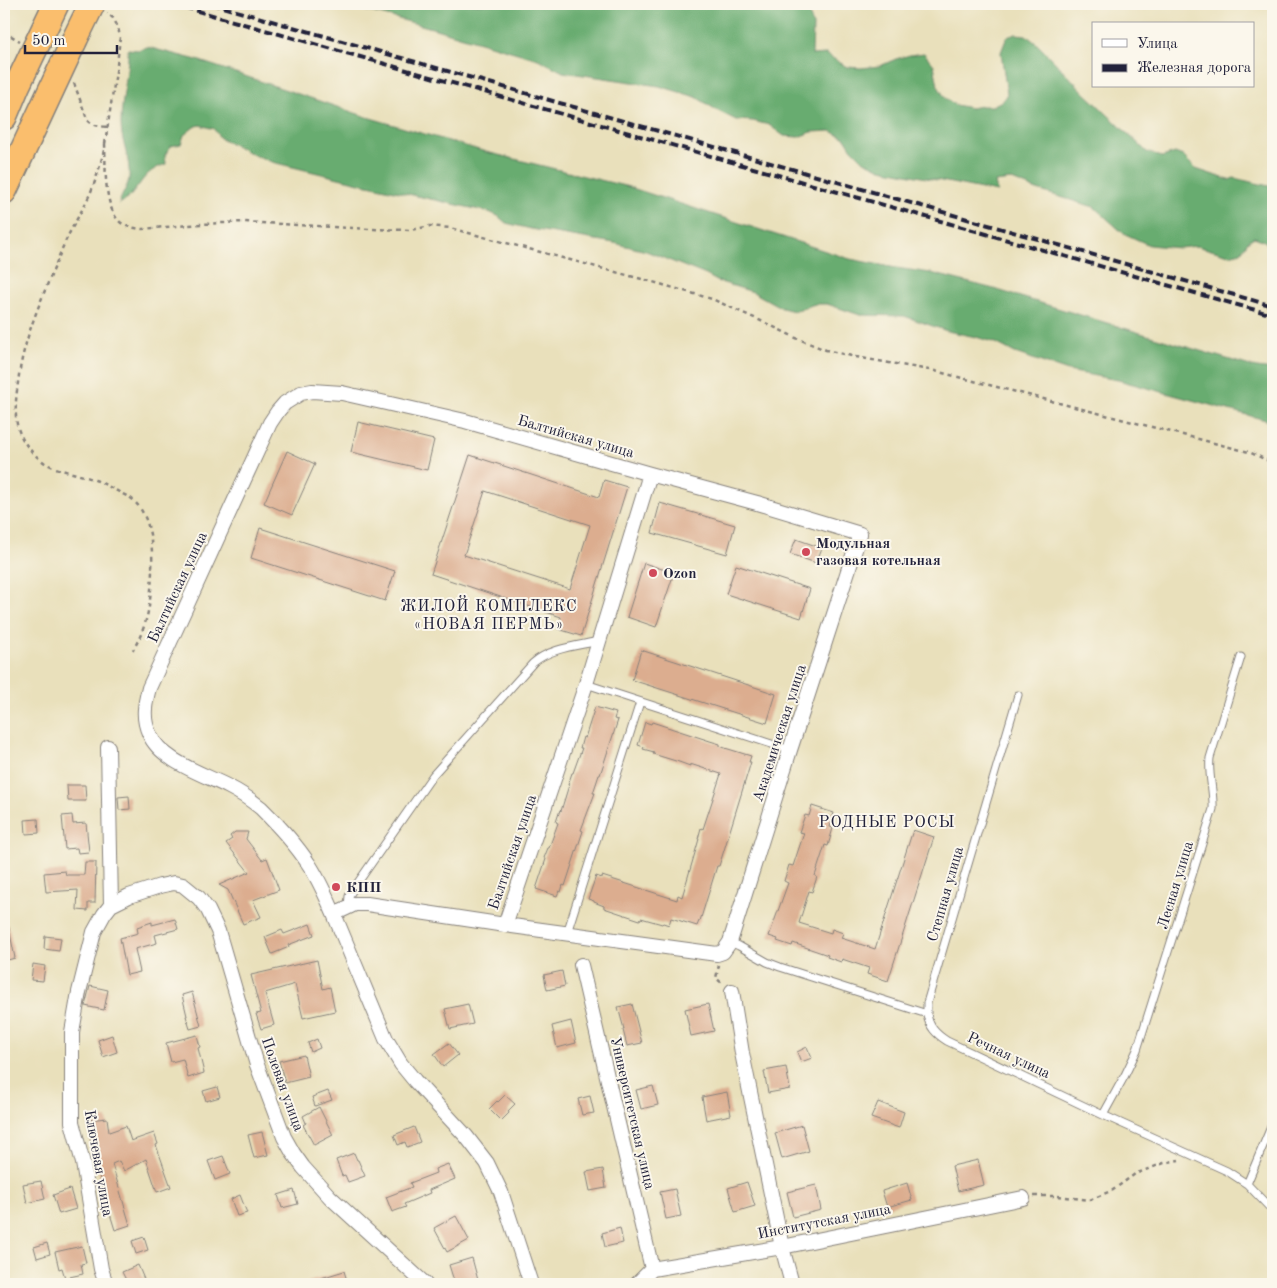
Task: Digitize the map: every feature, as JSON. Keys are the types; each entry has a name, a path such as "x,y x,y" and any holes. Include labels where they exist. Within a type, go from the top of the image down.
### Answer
{"highway":[{"path":"4,117 31,39 56,4"},
{"path":"4,192 74,41 99,8"}],"street":[{"name":"Балтийская улица","path":"726,947 717,954 367,904 354,904 334,914 309,864 297,848 260,808 246,796 181,763 162,751 154,742 149,733 144,713 149,688 270,423 285,403 301,393 312,391 342,393 465,421 860,534"},
{"name":"Балтийская улица","path":"505,925 586,684 650,474"},
{"name":"Академическая улица","path":"726,947 860,534"},
{"path":"108,747 111,905"},
{"name":"Полевая улица","path":"111,905 129,896 174,883 183,885 204,903 218,932 257,1065 284,1137 293,1153 330,1197 425,1284"},
{"name":"Ключевая улица","path":"106,1284 83,1163 72,1122 71,1059 72,1032 79,992 94,932 111,905"},
{"path":"334,914 386,1039 400,1064 466,1136 487,1163 502,1192 531,1284"},
{"name":"Университетская улица","path":"581,965 652,1269"},
{"path":"732,991 742,1053 782,1247 792,1284"},
{"name":"Институтская улица","path":"652,1269 782,1247 1023,1198"},
{"path":"637,1284 652,1269"}],"lane":[{"path":"348,907 349,896 352,891 433,775 532,663 539,657 552,652 599,641"},
{"name":"Лесная улица","path":"1103,1115 1138,1050 1213,809 1210,758 1241,657"},
{"path":"586,684 790,750"},
{"name":"Степная улица","path":"927,1014 927,1003 1018,695"},
{"path":"567,933 640,702"},
{"path":"726,947 739,946 756,957 774,965 927,1014"},
{"name":"Речная улица","path":"927,1014 928,1021 933,1029 947,1041 1227,1171 1246,1184 1273,1211"},
{"path":"1246,1184 1273,1122"}],"path":[{"path":"99,8 112,18 118,27 120,37 105,144 89,196 68,237 35,316 20,366 16,408 20,434 26,444 45,463 97,480 134,501 144,515 151,546 151,597 141,636 134,650"},
{"path":"4,32 31,39"},
{"path":"73,79 87,119 93,124 108,127"},
{"path":"105,144 106,178 111,208 120,222 134,228 245,222 410,230 430,226 450,228 712,299 826,350 934,371 1249,452 1273,463"},
{"path":"726,947 716,978 732,991"},
{"path":"1023,1198 1038,1195 1090,1200 1113,1190 1135,1174 1146,1169 1164,1163 1197,1157"}],"green space":[{"path":"321,4 806,4 813,25 812,55 826,54 847,67 861,68 880,66 896,59 924,53 934,65 938,86 945,98 955,105 971,108 992,106 1002,101 1007,94 1001,52 1007,37 1016,34 1026,35 1147,152 1162,157 1175,153 1183,156 1196,169 1229,180 1234,178 1273,187 1273,256 1269,254 1266,242 1254,237 1248,241 1241,252 1229,255 1197,246 1179,248 1149,245 1123,233 1094,207 1037,190 1012,180 995,182 997,192 881,169 864,161 852,149 845,138 831,131 812,132 798,137 784,136 769,125 753,121 736,120 696,97 659,86 563,72 538,59 432,28 350,7"},
{"path":"147,47 197,60 367,117 486,152 629,187 850,259 931,273 994,289 1257,368 1273,370 1273,422 1118,380 1068,371 1015,353 996,343 947,331 904,316 860,315 827,304 815,304 794,311 782,308 753,292 717,281 646,251 614,243 531,229 506,223 498,216 489,212 272,162 220,138 214,129 200,125 184,135 181,144 171,146 165,155 166,164 150,173 131,195 119,204 129,178 129,165 121,124 128,49 138,50"}],"building":[{"path":"358,422 434,440 427,470 351,452"},
{"path":"287,451 315,464 292,515 264,503"},
{"path":"470,455 599,497 604,480 627,487 581,636 558,629 561,617 431,574","holes":["485,491 590,525 570,589 464,555"]},
{"path":"660,503 735,525 727,554 652,533"},
{"path":"260,528 395,571 385,601 251,558"},
{"name":"Модульная газовая котельная","path":"796,539 822,548 816,563 790,554"},
{"path":"644,563 674,573 656,627 627,617"},
{"path":"736,565 810,589 801,618 726,594"},
{"path":"641,650 776,694 767,723 632,680"},
{"path":"595,707 616,713 614,719 618,720 581,830 583,831 565,886 563,885 561,892 559,891 557,896 536,889 546,859 544,858 558,823 556,822 582,748 580,748 583,737 585,738"},
{"path":"645,722 651,724 652,722 751,756 749,762 751,762 719,866 717,866 697,926 671,918 669,925 641,918 640,920 604,908 604,906 588,899 596,876 602,878 602,876 677,900 678,895 682,897 701,828 703,829 721,774 690,764 690,766 643,749 644,747 638,745"},
{"path":"67,785 85,785 86,801 68,801"},
{"path":"129,796 130,809 119,810 118,797"},
{"path":"812,806 834,813 830,827 833,828 828,846 825,845 812,892 809,891 799,923 831,933 832,929 843,933 841,938 875,949 913,830 934,837 888,981 867,974 869,968 842,959 841,962 827,957 828,955 793,943 792,946 769,936 788,883 784,881 789,865 793,866 804,833 799,832 805,815 809,816"},
{"path":"72,815 73,824 86,823 89,852 78,853 77,848 65,849 62,816"},
{"path":"38,819 39,833 26,834 25,820"},
{"path":"235,832 248,832 246,839 262,860 267,858 279,890 253,900 261,917 243,924 228,890 219,885 249,872 226,843 232,839 230,836"},
{"path":"85,862 96,862 95,903 88,903 88,911 77,910 78,890 46,892 44,873 65,871 66,875 84,875"},
{"path":"175,919 178,929 155,935 157,943 135,949 140,972 127,975 120,938 138,933 137,927 152,922 152,925"},
{"path":"8,924 15,958 4,961 4,925"},
{"path":"310,924 314,935 288,945 289,947 272,954 265,937 282,930 284,934"},
{"path":"45,936 61,938 59,951 44,949"},
{"path":"317,960 323,989 330,987 335,1011 303,1018 295,984 265,993 274,1025 261,1029 256,1014 261,1013 251,975"},
{"path":"33,964 45,966 43,981 31,980"},
{"path":"562,971 565,986 547,990 544,975"},
{"path":"90,986 108,990 104,1010 85,1006"},
{"path":"192,992 201,1026 190,1029 182,995"},
{"path":"468,1004 473,1024 450,1029 445,1009"},
{"path":"632,1004 642,1043 627,1046 618,1007"},
{"path":"708,1004 714,1031 691,1036 685,1009"},
{"path":"571,1021 576,1043 557,1048 552,1026"},
{"path":"112,1035 117,1052 103,1057 98,1040"},
{"path":"197,1035 204,1073 188,1078 183,1059 171,1062 166,1043"},
{"path":"317,1039 320,1048 311,1052 308,1043"},
{"path":"449,1043 458,1055 443,1067 434,1054"},
{"path":"807,1047 812,1058 801,1062 797,1052"},
{"path":"304,1055 309,1077 285,1083 279,1061"},
{"path":"786,1067 790,1089 768,1093 764,1071"},
{"path":"653,1086 658,1105 641,1109 636,1090"},
{"path":"217,1087 220,1097 206,1101 203,1091"},
{"path":"328,1091 332,1100 315,1106 312,1097"},
{"path":"727,1092 731,1115 706,1120 702,1097"},
{"path":"505,1095 515,1104 501,1121 489,1109"},
{"path":"590,1096 594,1113 582,1115 578,1099"},
{"path":"878,1102 904,1112 899,1128 871,1118"},
{"path":"319,1107 333,1135 314,1145 303,1125 306,1123 303,1116"},
{"path":"107,1118 109,1132 126,1126 131,1141 154,1133 158,1144 156,1145 171,1187 157,1192 146,1159 124,1171 119,1161 112,1164 130,1225 115,1230 107,1204 104,1205 97,1160 93,1160 88,1120"},
{"path":"802,1125 809,1151 782,1159 775,1133"},
{"path":"414,1127 420,1142 407,1147 405,1142 398,1145 394,1135"},
{"path":"262,1132 268,1155 254,1158 248,1135"},
{"path":"354,1153 365,1176 348,1182 345,1175 342,1176 336,1160"},
{"path":"223,1156 230,1174 215,1180 208,1161"},
{"path":"978,1160 984,1185 958,1191 952,1166"},
{"path":"448,1164 455,1179 429,1190 430,1193 404,1204 406,1207 392,1212 386,1197 412,1187 410,1183 436,1173 435,1169"},
{"path":"603,1169 606,1188 590,1191 586,1172"},
{"path":"41,1181 45,1199 27,1203 23,1184"},
{"path":"747,1182 755,1206 735,1212 728,1188"},
{"path":"907,1183 912,1200 887,1207 882,1191"},
{"path":"816,1185 821,1210 793,1217 787,1192"},
{"path":"70,1189 76,1209 59,1214 53,1195"},
{"path":"675,1189 681,1216 666,1219 660,1192"},
{"path":"294,1190 298,1204 282,1208 278,1195"},
{"path":"240,1195 247,1213 237,1216 231,1199"},
{"path":"456,1216 469,1240 447,1252 434,1228"},
{"path":"620,1228 623,1243 605,1247 602,1233"},
{"path":"144,1237 148,1250 136,1254 132,1241"},
{"path":"47,1243 50,1254 37,1258 34,1247"},
{"path":"82,1246 86,1263 81,1264 83,1274 65,1278 62,1268 59,1269 55,1252"},
{"path":"472,1258 479,1284 455,1284 449,1265"},
{"path":"138,1265 146,1284 128,1284 122,1272"},
{"path":"344,1271 348,1284 308,1284 308,1282"}],"railway":[{"path":"173,4 1273,315"},
{"path":"212,4 1273,306"}],"place":[{"name":"Модульная газовая котельная","path":"806,552"},
{"name":"Ozon","path":"653,573"},
{"name":"КПП","path":"336,887"}],"district":[{"name":"ЖИЛОЙ КОМПЛЕКС «НОВАЯ ПЕРМЬ»","path":"489,614"},
{"name":"РОДНЫЕ РОСЫ","path":"887,821"}]}
